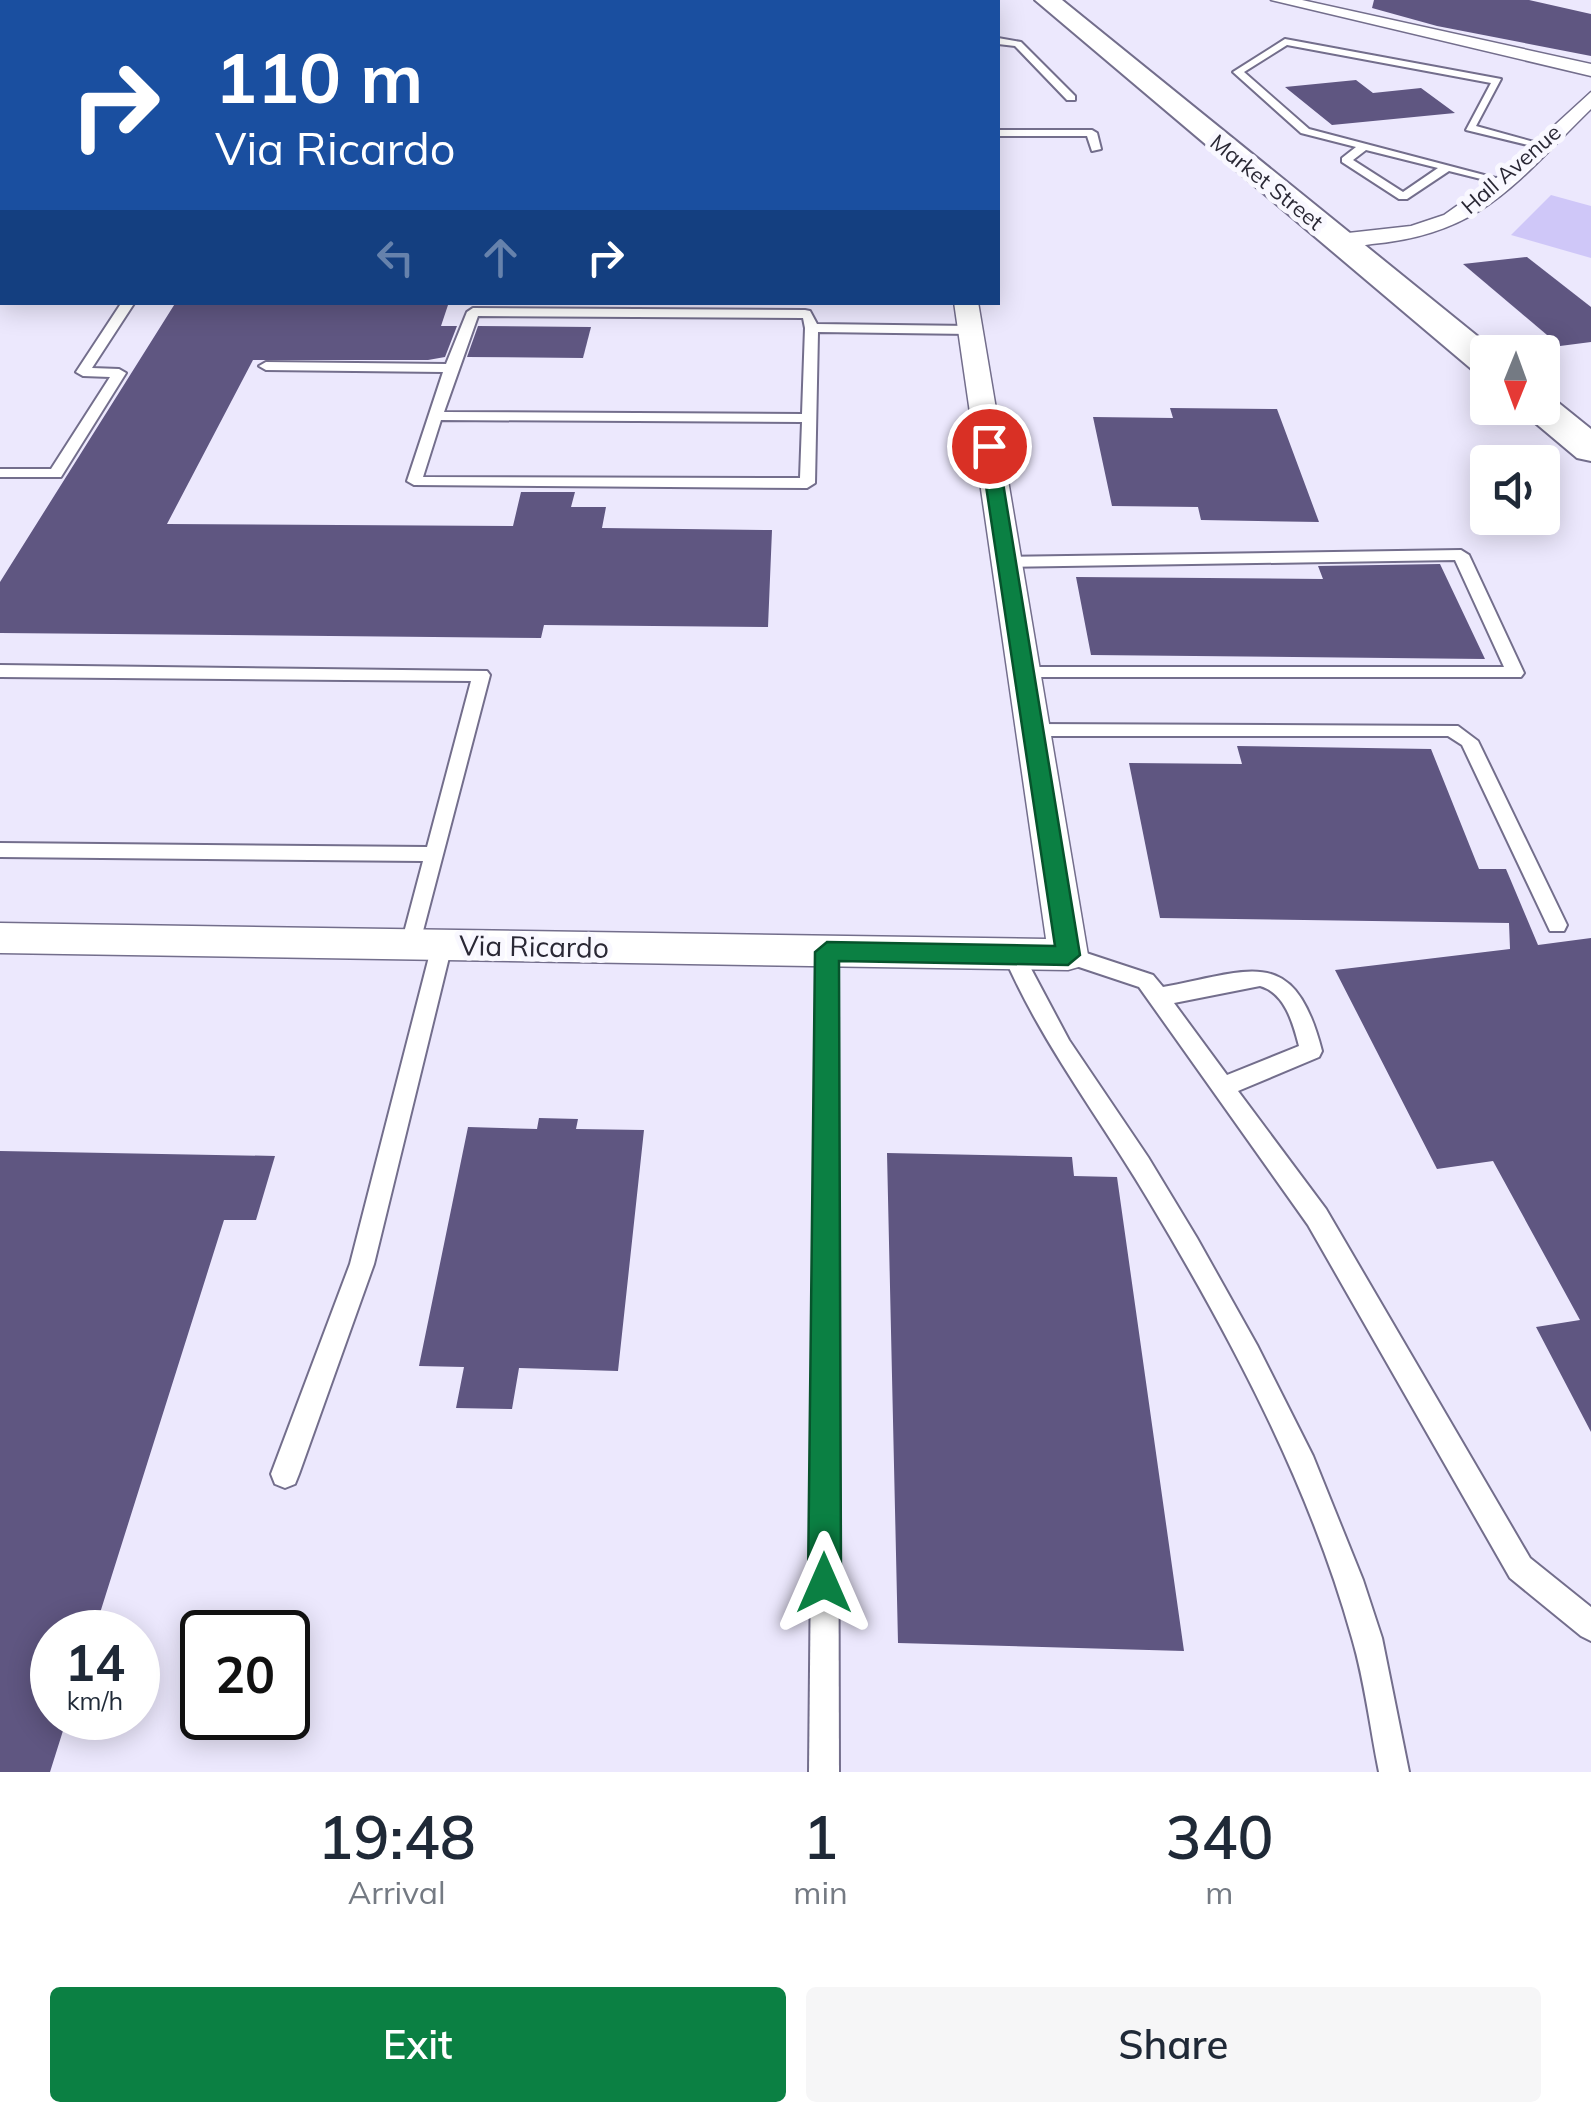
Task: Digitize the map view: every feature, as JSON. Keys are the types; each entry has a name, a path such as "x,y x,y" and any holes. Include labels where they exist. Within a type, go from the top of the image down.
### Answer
{"main road":[{"name":"Market Street","path":"1047,0 1352,239 1486,335"},
{"name":"Market Street","path":"1069,0 1352,239 1470,347"},
{"path":"1560,393 1591,418"},
{"path":"1560,424 1591,449"}],"street":[{"path":"1279,0 1591,70"},
{"name":"Hall Avenue","path":"1352,239 1416,232 1450,221 1502,181 1591,98"},
{"path":"968,316 1068,955"},
{"name":"Via Ricardo","path":"0,938 1068,955"}],"lane":[{"path":"1000,41 1018,44 1071,98"},
{"path":"1502,181 1305,132 1238,72 1285,42 1497,81 1470,128 1540,145"},
{"path":"1000,132 1092,133 1096,149"},
{"path":"1364,146 1346,160 1404,197 1446,167"},
{"path":"0,474 56,474 119,373 83,372 127,305"},
{"path":"808,315 807,484 414,481 472,312 968,316"},
{"path":"266,366 450,368"},
{"path":"435,416 809,418"},
{"path":"1007,562 1461,555 1515,673 1024,670"},
{"path":"0,671 480,675 434,854 427,945 362,1264 285,1474"},
{"path":"1033,730 1368,727 1462,734 1492,786 1557,924"},
{"path":"0,850 434,854"},
{"path":"824,1772 827,952"},
{"path":"1013,954 1032,1003 1149,1179 1230,1317 1313,1495 1366,1638 1394,1772"},
{"path":"1068,955 1146,981 1316,1217 1520,1568 1591,1626"},
{"path":"1158,997 1260,978 1278,982 1302,1015 1311,1050 1223,1088"}],"shaded area":[{"path":"1551,195 1591,206 1591,258 1511,235"}],"building":[{"path":"1374,0 1529,0 1591,14 1591,56 1437,26 1372,8"},
{"path":"1356,80 1373,93 1421,88 1455,113 1332,125 1285,87"},
{"path":"1527,257 1591,307 1591,342 1560,346 1560,335 1547,335 1463,264"},
{"path":"174,305 448,305 441,326 457,326 445,357 428,360 253,360 167,524 513,526 521,492 575,492 571,507 606,507 602,528 772,530 768,627 544,625 541,638 0,633 0,582"},
{"path":"478,326 591,327 583,358 467,357"},
{"path":"1170,408 1277,409 1319,522 1201,520 1198,507 1112,506 1093,417 1173,418"},
{"path":"1440,564 1485,659 1091,655 1076,577 1323,579 1318,566"},
{"path":"1237,746 1431,749 1479,869 1506,869 1538,945 1591,938 1591,1432 1536,1327 1580,1320 1493,1161 1437,1169 1335,970 1510,949 1509,923 1160,918 1129,763 1242,764"},
{"path":"539,1118 578,1119 576,1129 644,1130 618,1371 519,1368 512,1409 456,1408 464,1367 419,1366 468,1127 537,1129"},
{"path":"0,1151 275,1156 256,1220 224,1220 101,1610 30,1610 30,1740 60,1740 50,1772 0,1772"},
{"path":"887,1153 1072,1157 1074,1176 1117,1177 1184,1651 898,1643"}],"route":[{"path":"824,1583 827,952 1068,955 989,446"}]}
